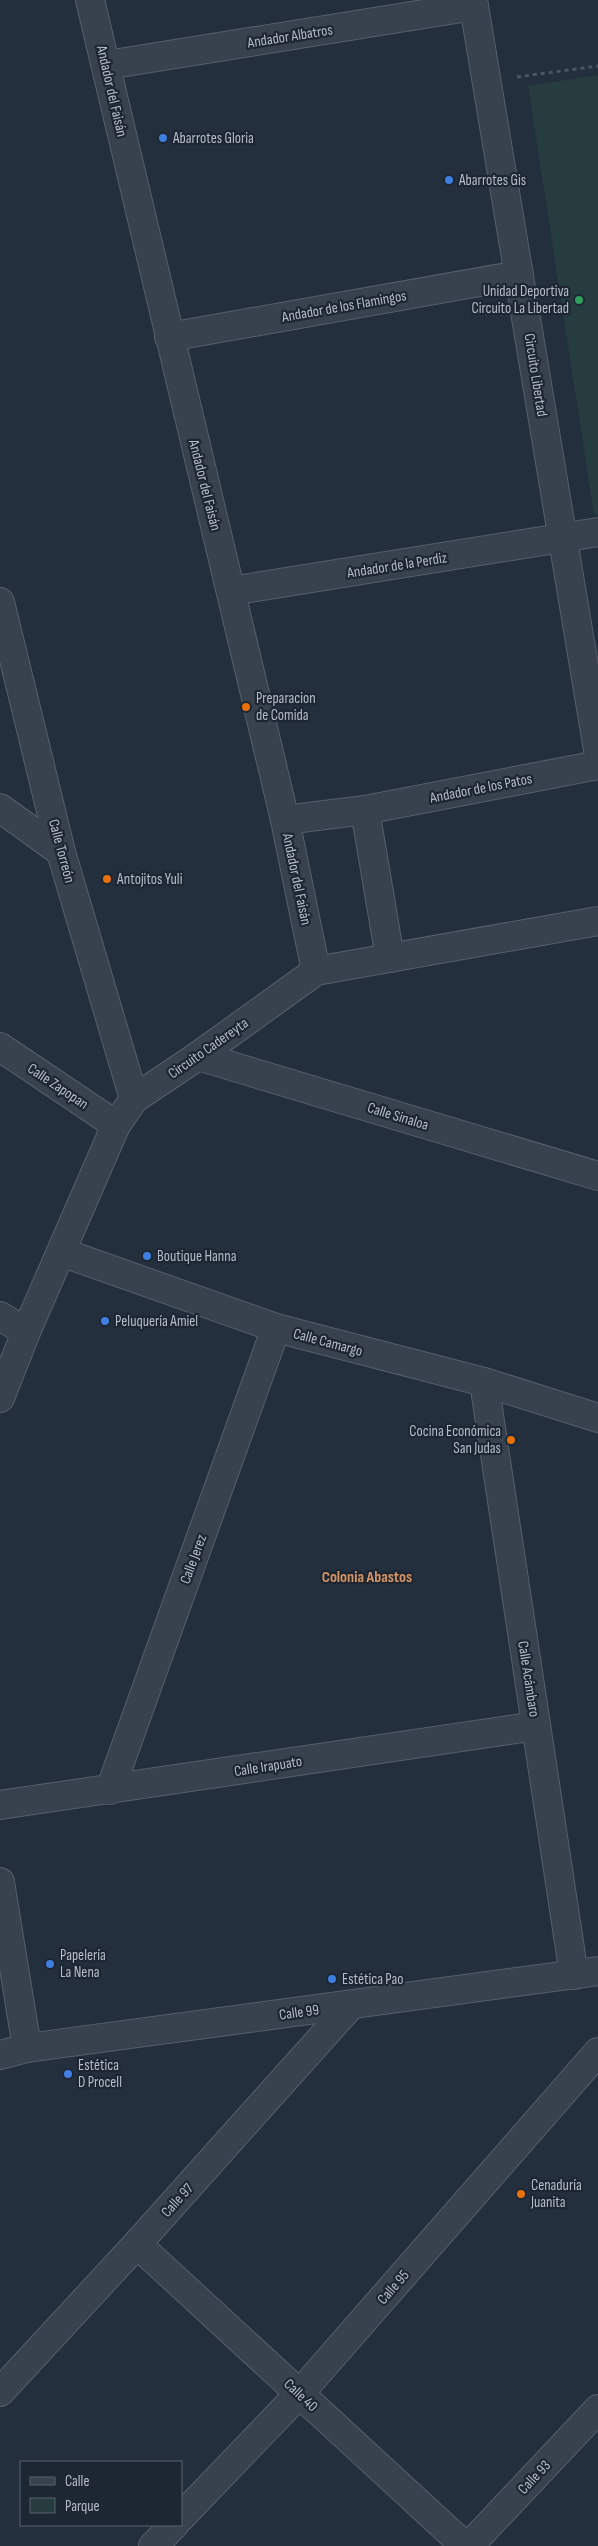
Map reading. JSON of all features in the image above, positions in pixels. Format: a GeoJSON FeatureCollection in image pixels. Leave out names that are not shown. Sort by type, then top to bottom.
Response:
{"type":"FeatureCollection","features":[{"type":"Feature","properties":{"kind":"street","name":"Andador del Faisán"},"geometry":{"type":"LineString","coordinates":[[90,0],[107,65],[169,337],[285,820],[316,971]]}},
{"type":"Feature","properties":{"kind":"street","name":"Andador Albatros"},"geometry":{"type":"LineString","coordinates":[[107,65],[474,3]]}},
{"type":"Feature","properties":{"kind":"street","name":"Circuito Libertad"},"geometry":{"type":"LineString","coordinates":[[474,3],[563,539],[594,707],[598,750]]}},
{"type":"Feature","properties":{"kind":"street","name":"Andador de los Flamingos"},"geometry":{"type":"LineString","coordinates":[[169,337],[519,275]]}},
{"type":"Feature","properties":{"kind":"street","name":"Andador de la Perdiz"},"geometry":{"type":"LineString","coordinates":[[231,591],[598,532]]}},
{"type":"Feature","properties":{"kind":"street","name":"Calle Torreón"},"geometry":{"type":"LineString","coordinates":[[0,602],[61,852],[134,1099]]}},
{"type":"Feature","properties":{"kind":"street","name":"Andador de los Patos"},"geometry":{"type":"LineString","coordinates":[[285,820],[365,810],[598,765]]}},
{"type":"Feature","properties":{"kind":"street"},"geometry":{"type":"LineString","coordinates":[[0,808],[61,852]]}},
{"type":"Feature","properties":{"kind":"street"},"geometry":{"type":"LineString","coordinates":[[365,810],[390,958]]}},
{"type":"Feature","properties":{"kind":"street","name":"Circuito Cadereyta"},"geometry":{"type":"LineString","coordinates":[[0,1398],[26,1332],[116,1126],[134,1099],[198,1056],[316,971],[598,921]]}},
{"type":"Feature","properties":{"kind":"street","name":"Calle Zapopan"},"geometry":{"type":"LineString","coordinates":[[0,1047],[116,1126]]}},
{"type":"Feature","properties":{"kind":"street","name":"Calle Sinaloa"},"geometry":{"type":"LineString","coordinates":[[198,1056],[598,1176]]}},
{"type":"Feature","properties":{"kind":"street","name":"Calle Camargo"},"geometry":{"type":"LineString","coordinates":[[61,1252],[276,1328],[484,1382],[598,1418]]}},
{"type":"Feature","properties":{"kind":"street"},"geometry":{"type":"LineString","coordinates":[[0,1316],[26,1332]]}},
{"type":"Feature","properties":{"kind":"street","name":"Calle Jerez"},"geometry":{"type":"LineString","coordinates":[[110,1790],[276,1328]]}},
{"type":"Feature","properties":{"kind":"street","name":"Calle Acámbaro"},"geometry":{"type":"LineString","coordinates":[[484,1382],[536,1726],[586,1973]]}},
{"type":"Feature","properties":{"kind":"street","name":"Calle Irapuato"},"geometry":{"type":"LineString","coordinates":[[0,1805],[536,1726]]}},
{"type":"Feature","properties":{"kind":"street"},"geometry":{"type":"LineString","coordinates":[[0,1882],[27,2048]]}},
{"type":"Feature","properties":{"kind":"street","name":"Calle 99"},"geometry":{"type":"LineString","coordinates":[[0,2054],[27,2048],[586,1973]]}},
{"type":"Feature","properties":{"kind":"street","name":"Calle 97"},"geometry":{"type":"LineString","coordinates":[[0,2392],[137,2244],[351,2005]]}},
{"type":"Feature","properties":{"kind":"street","name":"Calle 95"},"geometry":{"type":"LineString","coordinates":[[182,2516],[300,2393],[598,2052]]}},
{"type":"Feature","properties":{"kind":"street","name":"Calle 40"},"geometry":{"type":"LineString","coordinates":[[137,2244],[465,2546]]}},
{"type":"Feature","properties":{"kind":"street","name":"Calle 93"},"geometry":{"type":"LineString","coordinates":[[469,2546],[598,2409]]}},
{"type":"Feature","properties":{"kind":"street"},"geometry":{"type":"LineString","coordinates":[[153,2546],[173,2526]]}},
{"type":"Feature","properties":{"kind":"path"},"geometry":{"type":"LineString","coordinates":[[487,82],[598,66]]}},
{"type":"Feature","properties":{"kind":"green space","name":"Unidad Deportiva Circuito La Libertad"},"geometry":{"type":"Polygon","coordinates":[[[598,75],[598,514],[594,515],[528,86],[598,75]]]}},
{"type":"Feature","properties":{"kind":"place","name":"Abarrotes Gloria"},"geometry":{"type":"Point","coordinates":[163,138]}},
{"type":"Feature","properties":{"kind":"place","name":"Abarrotes Gis"},"geometry":{"type":"Point","coordinates":[449,180]}},
{"type":"Feature","properties":{"kind":"place","name":"Unidad Deportiva Circuito La Libertad"},"geometry":{"type":"Point","coordinates":[579,300]}},
{"type":"Feature","properties":{"kind":"place","name":"Preparacion de Comida"},"geometry":{"type":"Point","coordinates":[246,707]}},
{"type":"Feature","properties":{"kind":"place","name":"Antojitos Yuli"},"geometry":{"type":"Point","coordinates":[107,879]}},
{"type":"Feature","properties":{"kind":"place","name":"Boutique Hanna"},"geometry":{"type":"Point","coordinates":[147,1256]}},
{"type":"Feature","properties":{"kind":"place","name":"Peluquería Amiel"},"geometry":{"type":"Point","coordinates":[105,1321]}},
{"type":"Feature","properties":{"kind":"place","name":"Cocina Económica San Judas"},"geometry":{"type":"Point","coordinates":[511,1440]}},
{"type":"Feature","properties":{"kind":"place","name":"Papelería La Nena"},"geometry":{"type":"Point","coordinates":[50,1964]}},
{"type":"Feature","properties":{"kind":"place","name":"Estética Pao"},"geometry":{"type":"Point","coordinates":[332,1979]}},
{"type":"Feature","properties":{"kind":"place","name":"Estética D Procell"},"geometry":{"type":"Point","coordinates":[68,2074]}},
{"type":"Feature","properties":{"kind":"place","name":"Cenaduría Juanita"},"geometry":{"type":"Point","coordinates":[521,2194]}},
{"type":"Feature","properties":{"kind":"district","name":"Colonia Abastos"},"geometry":{"type":"Point","coordinates":[367,1576]}}]}
